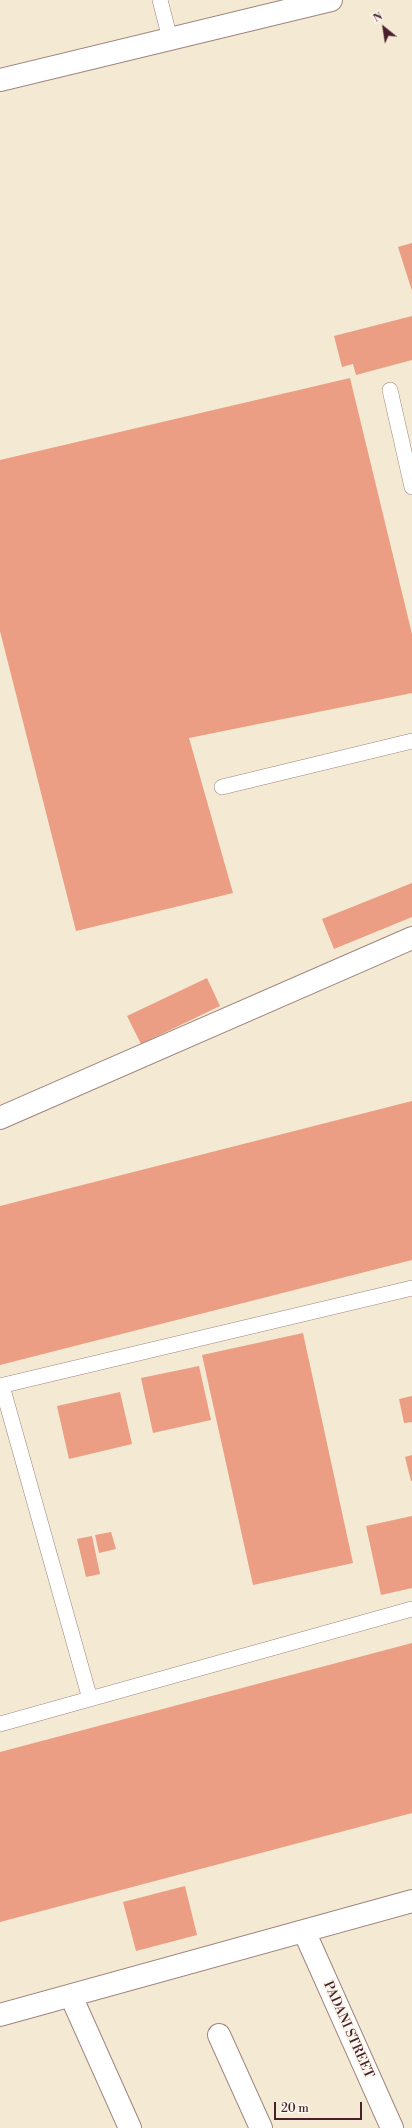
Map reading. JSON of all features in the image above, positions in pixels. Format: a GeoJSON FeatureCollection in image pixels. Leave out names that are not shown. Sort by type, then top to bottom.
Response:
{"type":"FeatureCollection","features":[{"type":"Feature","properties":{"kind":"street"},"geometry":{"type":"LineString","coordinates":[[0,80],[331,0]]}},
{"type":"Feature","properties":{"kind":"street"},"geometry":{"type":"LineString","coordinates":[[0,1118],[412,938]]}},
{"type":"Feature","properties":{"kind":"street"},"geometry":{"type":"LineString","coordinates":[[0,2015],[412,1901]]}},
{"type":"Feature","properties":{"kind":"street","name":"PADANI STREET"},"geometry":{"type":"LineString","coordinates":[[304,1931],[392,2128]]}},
{"type":"Feature","properties":{"kind":"street"},"geometry":{"type":"LineString","coordinates":[[71,1996],[130,2128]]}},
{"type":"Feature","properties":{"kind":"street"},"geometry":{"type":"LineString","coordinates":[[219,2035],[261,2128]]}},
{"type":"Feature","properties":{"kind":"lane"},"geometry":{"type":"LineString","coordinates":[[160,0],[170,39]]}},
{"type":"Feature","properties":{"kind":"lane"},"geometry":{"type":"LineString","coordinates":[[390,390],[412,487]]}},
{"type":"Feature","properties":{"kind":"lane"},"geometry":{"type":"LineString","coordinates":[[222,787],[412,741]]}},
{"type":"Feature","properties":{"kind":"lane"},"geometry":{"type":"LineString","coordinates":[[90,1699],[1,1386],[412,1288]]}},
{"type":"Feature","properties":{"kind":"lane"},"geometry":{"type":"LineString","coordinates":[[0,1724],[412,1609]]}},
{"type":"Feature","properties":{"kind":"building"},"geometry":{"type":"Polygon","coordinates":[[[412,243],[412,291],[398,247],[412,243]]]}},
{"type":"Feature","properties":{"kind":"building"},"geometry":{"type":"Polygon","coordinates":[[[412,316],[412,360],[356,375],[353,364],[342,367],[334,336],[412,316]]]}},
{"type":"Feature","properties":{"kind":"building"},"geometry":{"type":"Polygon","coordinates":[[[350,378],[412,634],[412,693],[189,738],[233,893],[76,931],[0,631],[0,460],[350,378]]]}},
{"type":"Feature","properties":{"kind":"building"},"geometry":{"type":"Polygon","coordinates":[[[412,883],[412,917],[334,949],[322,919],[412,883]]]}},
{"type":"Feature","properties":{"kind":"building"},"geometry":{"type":"Polygon","coordinates":[[[207,978],[220,1006],[141,1044],[127,1016],[207,978]]]}},
{"type":"Feature","properties":{"kind":"building"},"geometry":{"type":"Polygon","coordinates":[[[412,1101],[412,1260],[0,1365],[0,1206],[412,1101]]]}},
{"type":"Feature","properties":{"kind":"building"},"geometry":{"type":"Polygon","coordinates":[[[303,1333],[353,1563],[253,1585],[202,1355],[303,1333]]]}},
{"type":"Feature","properties":{"kind":"building"},"geometry":{"type":"Polygon","coordinates":[[[199,1366],[211,1420],[153,1433],[141,1378],[199,1366]]]}},
{"type":"Feature","properties":{"kind":"building"},"geometry":{"type":"Polygon","coordinates":[[[120,1392],[132,1444],[69,1459],[57,1406],[120,1392]]]}},
{"type":"Feature","properties":{"kind":"building"},"geometry":{"type":"Polygon","coordinates":[[[412,1396],[412,1422],[404,1423],[399,1399],[412,1396]]]}},
{"type":"Feature","properties":{"kind":"building"},"geometry":{"type":"Polygon","coordinates":[[[412,1455],[412,1481],[411,1481],[405,1457],[412,1455]]]}},
{"type":"Feature","properties":{"kind":"building"},"geometry":{"type":"Polygon","coordinates":[[[412,1516],[412,1588],[381,1595],[366,1526],[412,1516]]]}},
{"type":"Feature","properties":{"kind":"building"},"geometry":{"type":"Polygon","coordinates":[[[111,1532],[116,1549],[99,1553],[95,1535],[111,1532]]]}},
{"type":"Feature","properties":{"kind":"building"},"geometry":{"type":"Polygon","coordinates":[[[92,1536],[100,1574],[86,1577],[77,1539],[92,1536]]]}},
{"type":"Feature","properties":{"kind":"building"},"geometry":{"type":"Polygon","coordinates":[[[412,1643],[412,1813],[0,1922],[0,1752],[412,1643]]]}},
{"type":"Feature","properties":{"kind":"building"},"geometry":{"type":"Polygon","coordinates":[[[185,1886],[197,1935],[136,1951],[123,1902],[185,1886]]]}}]}
